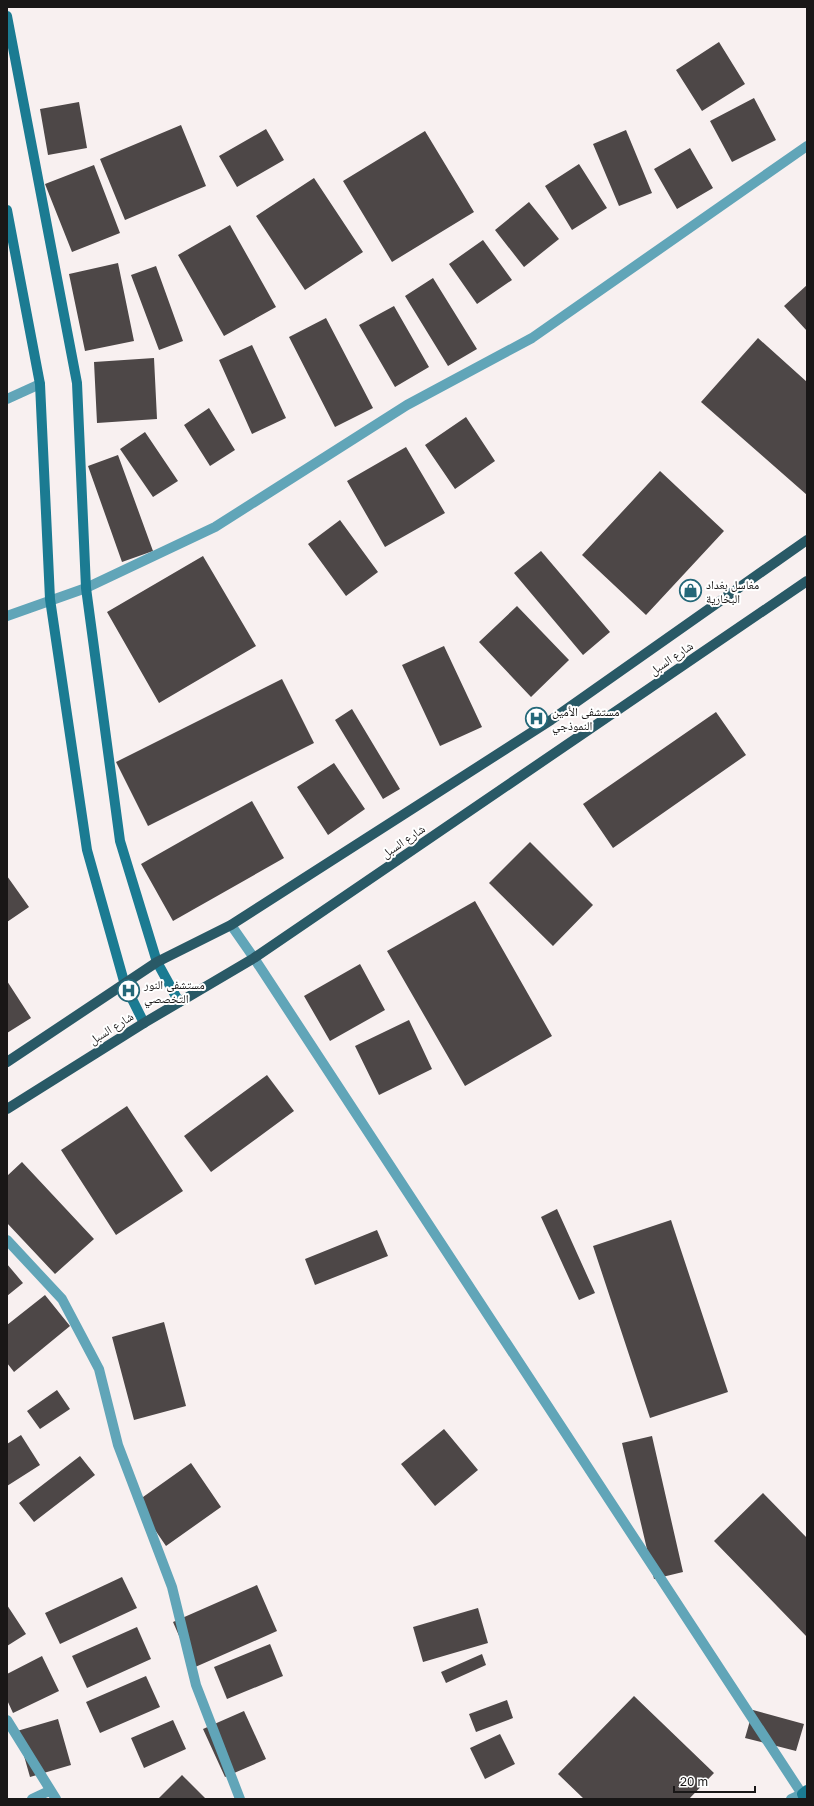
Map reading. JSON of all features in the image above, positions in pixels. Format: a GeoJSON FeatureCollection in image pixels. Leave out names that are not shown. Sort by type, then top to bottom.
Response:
{"type":"FeatureCollection","features":[{"type":"Feature","properties":{"kind":"main road"},"geometry":{"type":"LineString","coordinates":[[7,16],[77,383],[86,588],[120,841],[157,962],[179,1002]]}},
{"type":"Feature","properties":{"kind":"main road"},"geometry":{"type":"LineString","coordinates":[[7,210],[40,384],[50,599],[87,850],[125,985],[144,1023]]}},
{"type":"Feature","properties":{"kind":"main road","name":"شارع السبل"},"geometry":{"type":"LineString","coordinates":[[7,1062],[125,985],[157,962],[231,925],[551,720],[807,540]]}},
{"type":"Feature","properties":{"kind":"main road","name":"شارع السبل"},"geometry":{"type":"LineString","coordinates":[[7,1109],[144,1023],[254,958],[807,581]]}},
{"type":"Feature","properties":{"kind":"street"},"geometry":{"type":"LineString","coordinates":[[7,616],[50,599],[86,588],[215,527],[407,405],[532,338],[807,146]]}},
{"type":"Feature","properties":{"kind":"street"},"geometry":{"type":"LineString","coordinates":[[7,399],[40,384]]}},
{"type":"Feature","properties":{"kind":"street"},"geometry":{"type":"LineString","coordinates":[[231,925],[804,1795],[791,1799]]}},
{"type":"Feature","properties":{"kind":"street"},"geometry":{"type":"LineString","coordinates":[[7,1240],[62,1299],[99,1369],[118,1445],[172,1587],[196,1685],[240,1799]]}},
{"type":"Feature","properties":{"kind":"street"},"geometry":{"type":"LineString","coordinates":[[7,1720],[52,1795],[32,1799]]}},
{"type":"Feature","properties":{"kind":"building"},"geometry":{"type":"Polygon","coordinates":[[[719,42],[745,84],[702,111],[676,70],[719,42]]]}},
{"type":"Feature","properties":{"kind":"building"},"geometry":{"type":"Polygon","coordinates":[[[754,98],[776,140],[732,162],[710,121],[754,98]]]}},
{"type":"Feature","properties":{"kind":"building"},"geometry":{"type":"Polygon","coordinates":[[[79,102],[87,148],[48,155],[40,109],[79,102]]]}},
{"type":"Feature","properties":{"kind":"building"},"geometry":{"type":"Polygon","coordinates":[[[181,125],[206,186],[125,220],[100,159],[181,125]]]}},
{"type":"Feature","properties":{"kind":"building"},"geometry":{"type":"Polygon","coordinates":[[[266,129],[284,160],[237,187],[219,156],[266,129]]]}},
{"type":"Feature","properties":{"kind":"building"},"geometry":{"type":"Polygon","coordinates":[[[626,130],[652,193],[619,206],[593,144],[626,130]]]}},
{"type":"Feature","properties":{"kind":"building"},"geometry":{"type":"Polygon","coordinates":[[[425,131],[474,212],[392,262],[343,181],[425,131]]]}},
{"type":"Feature","properties":{"kind":"building"},"geometry":{"type":"Polygon","coordinates":[[[690,148],[713,188],[677,209],[654,169],[690,148]]]}},
{"type":"Feature","properties":{"kind":"building"},"geometry":{"type":"Polygon","coordinates":[[[579,164],[607,208],[572,230],[545,186],[579,164]]]}},
{"type":"Feature","properties":{"kind":"building"},"geometry":{"type":"Polygon","coordinates":[[[94,165],[120,233],[72,252],[45,184],[94,165]]]}},
{"type":"Feature","properties":{"kind":"building"},"geometry":{"type":"Polygon","coordinates":[[[314,178],[363,252],[305,290],[256,216],[314,178]]]}},
{"type":"Feature","properties":{"kind":"building"},"geometry":{"type":"Polygon","coordinates":[[[529,202],[559,239],[524,267],[495,230],[529,202]]]}},
{"type":"Feature","properties":{"kind":"building"},"geometry":{"type":"Polygon","coordinates":[[[230,225],[276,307],[224,336],[178,255],[230,225]]]}},
{"type":"Feature","properties":{"kind":"building"},"geometry":{"type":"Polygon","coordinates":[[[483,240],[512,280],[477,304],[449,264],[483,240]]]}},
{"type":"Feature","properties":{"kind":"building"},"geometry":{"type":"Polygon","coordinates":[[[118,263],[134,341],[85,351],[69,274],[118,263]]]}},
{"type":"Feature","properties":{"kind":"building"},"geometry":{"type":"Polygon","coordinates":[[[156,266],[183,341],[159,350],[131,275],[156,266]]]}},
{"type":"Feature","properties":{"kind":"building"},"geometry":{"type":"Polygon","coordinates":[[[433,278],[477,349],[448,366],[405,296],[433,278]]]}},
{"type":"Feature","properties":{"kind":"building"},"geometry":{"type":"Polygon","coordinates":[[[807,285],[807,331],[784,306],[807,285]]]}},
{"type":"Feature","properties":{"kind":"building"},"geometry":{"type":"Polygon","coordinates":[[[394,306],[429,367],[395,387],[359,325],[394,306]]]}},
{"type":"Feature","properties":{"kind":"building"},"geometry":{"type":"Polygon","coordinates":[[[326,318],[373,408],[335,427],[289,337],[326,318]]]}},
{"type":"Feature","properties":{"kind":"building"},"geometry":{"type":"Polygon","coordinates":[[[758,338],[807,382],[807,495],[701,402],[758,338]]]}},
{"type":"Feature","properties":{"kind":"building"},"geometry":{"type":"Polygon","coordinates":[[[252,345],[286,418],[252,434],[219,360],[252,345]]]}},
{"type":"Feature","properties":{"kind":"building"},"geometry":{"type":"Polygon","coordinates":[[[154,358],[157,419],[97,423],[94,362],[154,358]]]}},
{"type":"Feature","properties":{"kind":"building"},"geometry":{"type":"Polygon","coordinates":[[[209,408],[235,450],[210,466],[184,425],[209,408]]]}},
{"type":"Feature","properties":{"kind":"building"},"geometry":{"type":"Polygon","coordinates":[[[466,417],[495,461],[455,489],[425,445],[466,417]]]}},
{"type":"Feature","properties":{"kind":"building"},"geometry":{"type":"Polygon","coordinates":[[[145,432],[178,481],[153,497],[120,449],[145,432]]]}},
{"type":"Feature","properties":{"kind":"building"},"geometry":{"type":"Polygon","coordinates":[[[406,447],[445,513],[385,547],[347,481],[406,447]]]}},
{"type":"Feature","properties":{"kind":"building"},"geometry":{"type":"Polygon","coordinates":[[[118,455],[153,551],[122,562],[88,466],[118,455]]]}},
{"type":"Feature","properties":{"kind":"building"},"geometry":{"type":"Polygon","coordinates":[[[660,471],[724,531],[646,615],[582,555],[660,471]]]}},
{"type":"Feature","properties":{"kind":"building"},"geometry":{"type":"Polygon","coordinates":[[[340,520],[378,572],[346,596],[308,544],[340,520]]]}},
{"type":"Feature","properties":{"kind":"building"},"geometry":{"type":"Polygon","coordinates":[[[541,551],[610,632],[583,655],[514,573],[541,551]]]}},
{"type":"Feature","properties":{"kind":"building"},"geometry":{"type":"Polygon","coordinates":[[[203,556],[256,646],[159,703],[107,612],[203,556]]]}},
{"type":"Feature","properties":{"kind":"building"},"geometry":{"type":"Polygon","coordinates":[[[517,606],[569,660],[531,697],[479,642],[517,606]]]}},
{"type":"Feature","properties":{"kind":"building"},"geometry":{"type":"Polygon","coordinates":[[[444,646],[482,727],[440,746],[402,665],[444,646]]]}},
{"type":"Feature","properties":{"kind":"building"},"geometry":{"type":"Polygon","coordinates":[[[282,679],[314,743],[148,826],[116,762],[282,679]]]}},
{"type":"Feature","properties":{"kind":"building"},"geometry":{"type":"Polygon","coordinates":[[[352,709],[400,789],[383,799],[335,720],[352,709]]]}},
{"type":"Feature","properties":{"kind":"building"},"geometry":{"type":"Polygon","coordinates":[[[716,712],[746,755],[613,848],[583,804],[716,712]]]}},
{"type":"Feature","properties":{"kind":"building"},"geometry":{"type":"Polygon","coordinates":[[[334,763],[365,809],[328,835],[297,787],[334,763]]]}},
{"type":"Feature","properties":{"kind":"building"},"geometry":{"type":"Polygon","coordinates":[[[252,801],[284,858],[173,921],[141,864],[252,801]]]}},
{"type":"Feature","properties":{"kind":"building"},"geometry":{"type":"Polygon","coordinates":[[[530,842],[593,905],[553,946],[489,883],[530,842]]]}},
{"type":"Feature","properties":{"kind":"building"},"geometry":{"type":"Polygon","coordinates":[[[7,876],[29,907],[7,922],[7,876]]]}},
{"type":"Feature","properties":{"kind":"building"},"geometry":{"type":"Polygon","coordinates":[[[475,901],[552,1036],[465,1086],[387,951],[475,901]]]}},
{"type":"Feature","properties":{"kind":"building"},"geometry":{"type":"Polygon","coordinates":[[[360,964],[385,1010],[330,1041],[304,996],[360,964]]]}},
{"type":"Feature","properties":{"kind":"building"},"geometry":{"type":"Polygon","coordinates":[[[7,981],[31,1018],[7,1033],[7,981]]]}},
{"type":"Feature","properties":{"kind":"building"},"geometry":{"type":"Polygon","coordinates":[[[409,1020],[432,1069],[379,1095],[355,1046],[409,1020]]]}},
{"type":"Feature","properties":{"kind":"building"},"geometry":{"type":"Polygon","coordinates":[[[267,1075],[294,1111],[211,1172],[184,1136],[267,1075]]]}},
{"type":"Feature","properties":{"kind":"building"},"geometry":{"type":"Polygon","coordinates":[[[127,1106],[183,1191],[116,1235],[61,1150],[127,1106]]]}},
{"type":"Feature","properties":{"kind":"building"},"geometry":{"type":"Polygon","coordinates":[[[22,1162],[94,1239],[55,1274],[7,1223],[7,1176],[22,1162]]]}},
{"type":"Feature","properties":{"kind":"building"},"geometry":{"type":"Polygon","coordinates":[[[557,1209],[595,1293],[579,1300],[541,1217],[557,1209]]]}},
{"type":"Feature","properties":{"kind":"building"},"geometry":{"type":"Polygon","coordinates":[[[671,1220],[728,1392],[650,1418],[593,1246],[671,1220]]]}},
{"type":"Feature","properties":{"kind":"building"},"geometry":{"type":"Polygon","coordinates":[[[377,1230],[388,1256],[315,1285],[305,1259],[377,1230]]]}},
{"type":"Feature","properties":{"kind":"building"},"geometry":{"type":"Polygon","coordinates":[[[7,1264],[23,1283],[7,1296],[7,1264]]]}},
{"type":"Feature","properties":{"kind":"building"},"geometry":{"type":"Polygon","coordinates":[[[45,1295],[70,1326],[14,1372],[7,1363],[7,1325],[45,1295]]]}},
{"type":"Feature","properties":{"kind":"building"},"geometry":{"type":"Polygon","coordinates":[[[164,1322],[186,1406],[134,1420],[112,1337],[164,1322]]]}},
{"type":"Feature","properties":{"kind":"building"},"geometry":{"type":"Polygon","coordinates":[[[57,1390],[70,1409],[40,1429],[27,1411],[57,1390]]]}},
{"type":"Feature","properties":{"kind":"building"},"geometry":{"type":"Polygon","coordinates":[[[444,1429],[478,1470],[435,1506],[401,1464],[444,1429]]]}},
{"type":"Feature","properties":{"kind":"building"},"geometry":{"type":"Polygon","coordinates":[[[21,1435],[40,1465],[7,1486],[7,1444],[21,1435]]]}},
{"type":"Feature","properties":{"kind":"building"},"geometry":{"type":"Polygon","coordinates":[[[652,1436],[683,1572],[654,1579],[622,1443],[652,1436]]]}},
{"type":"Feature","properties":{"kind":"building"},"geometry":{"type":"Polygon","coordinates":[[[80,1456],[95,1475],[34,1522],[19,1503],[80,1456]]]}},
{"type":"Feature","properties":{"kind":"building"},"geometry":{"type":"Polygon","coordinates":[[[191,1463],[221,1507],[166,1546],[136,1502],[191,1463]]]}},
{"type":"Feature","properties":{"kind":"building"},"geometry":{"type":"Polygon","coordinates":[[[763,1493],[807,1538],[807,1637],[714,1541],[763,1493]]]}},
{"type":"Feature","properties":{"kind":"building"},"geometry":{"type":"Polygon","coordinates":[[[122,1577],[137,1608],[60,1644],[45,1613],[122,1577]]]}},
{"type":"Feature","properties":{"kind":"building"},"geometry":{"type":"Polygon","coordinates":[[[257,1585],[277,1631],[193,1668],[173,1622],[257,1585]]]}},
{"type":"Feature","properties":{"kind":"building"},"geometry":{"type":"Polygon","coordinates":[[[7,1605],[26,1634],[7,1646],[7,1605]]]}},
{"type":"Feature","properties":{"kind":"building"},"geometry":{"type":"Polygon","coordinates":[[[478,1608],[488,1643],[423,1662],[413,1627],[478,1608]]]}},
{"type":"Feature","properties":{"kind":"building"},"geometry":{"type":"Polygon","coordinates":[[[137,1627],[151,1659],[87,1688],[72,1656],[137,1627]]]}},
{"type":"Feature","properties":{"kind":"building"},"geometry":{"type":"Polygon","coordinates":[[[270,1644],[283,1676],[227,1699],[214,1667],[270,1644]]]}},
{"type":"Feature","properties":{"kind":"building"},"geometry":{"type":"Polygon","coordinates":[[[482,1654],[486,1665],[446,1683],[441,1672],[482,1654]]]}},
{"type":"Feature","properties":{"kind":"building"},"geometry":{"type":"Polygon","coordinates":[[[42,1656],[59,1691],[13,1713],[7,1700],[7,1674],[42,1656]]]}},
{"type":"Feature","properties":{"kind":"building"},"geometry":{"type":"Polygon","coordinates":[[[146,1676],[160,1707],[100,1733],[86,1702],[146,1676]]]}},
{"type":"Feature","properties":{"kind":"building"},"geometry":{"type":"Polygon","coordinates":[[[634,1696],[714,1773],[689,1799],[584,1799],[558,1774],[634,1696]]]}},
{"type":"Feature","properties":{"kind":"building"},"geometry":{"type":"Polygon","coordinates":[[[507,1700],[513,1718],[476,1732],[469,1714],[507,1700]]]}},
{"type":"Feature","properties":{"kind":"building"},"geometry":{"type":"Polygon","coordinates":[[[753,1710],[804,1724],[796,1751],[745,1738],[753,1710]]]}},
{"type":"Feature","properties":{"kind":"building"},"geometry":{"type":"Polygon","coordinates":[[[244,1711],[266,1759],[225,1777],[203,1729],[244,1711]]]}},
{"type":"Feature","properties":{"kind":"building"},"geometry":{"type":"Polygon","coordinates":[[[58,1719],[71,1765],[30,1777],[17,1731],[58,1719]]]}},
{"type":"Feature","properties":{"kind":"building"},"geometry":{"type":"Polygon","coordinates":[[[173,1720],[186,1749],[144,1768],[131,1738],[173,1720]]]}},
{"type":"Feature","properties":{"kind":"building"},"geometry":{"type":"Polygon","coordinates":[[[500,1734],[515,1764],[485,1779],[470,1748],[500,1734]]]}},
{"type":"Feature","properties":{"kind":"building"},"geometry":{"type":"Polygon","coordinates":[[[182,1775],[206,1799],[158,1799],[182,1775]]]}},
{"type":"Feature","properties":{"kind":"place","name":"مغاسل بغداد البخارية"},"geometry":{"type":"Point","coordinates":[690,591]}},
{"type":"Feature","properties":{"kind":"place","name":"مستشفى الأمين النموذجي"},"geometry":{"type":"Point","coordinates":[537,718]}},
{"type":"Feature","properties":{"kind":"place","name":"مستشفى النور التخصصي"},"geometry":{"type":"Point","coordinates":[129,991]}}]}
